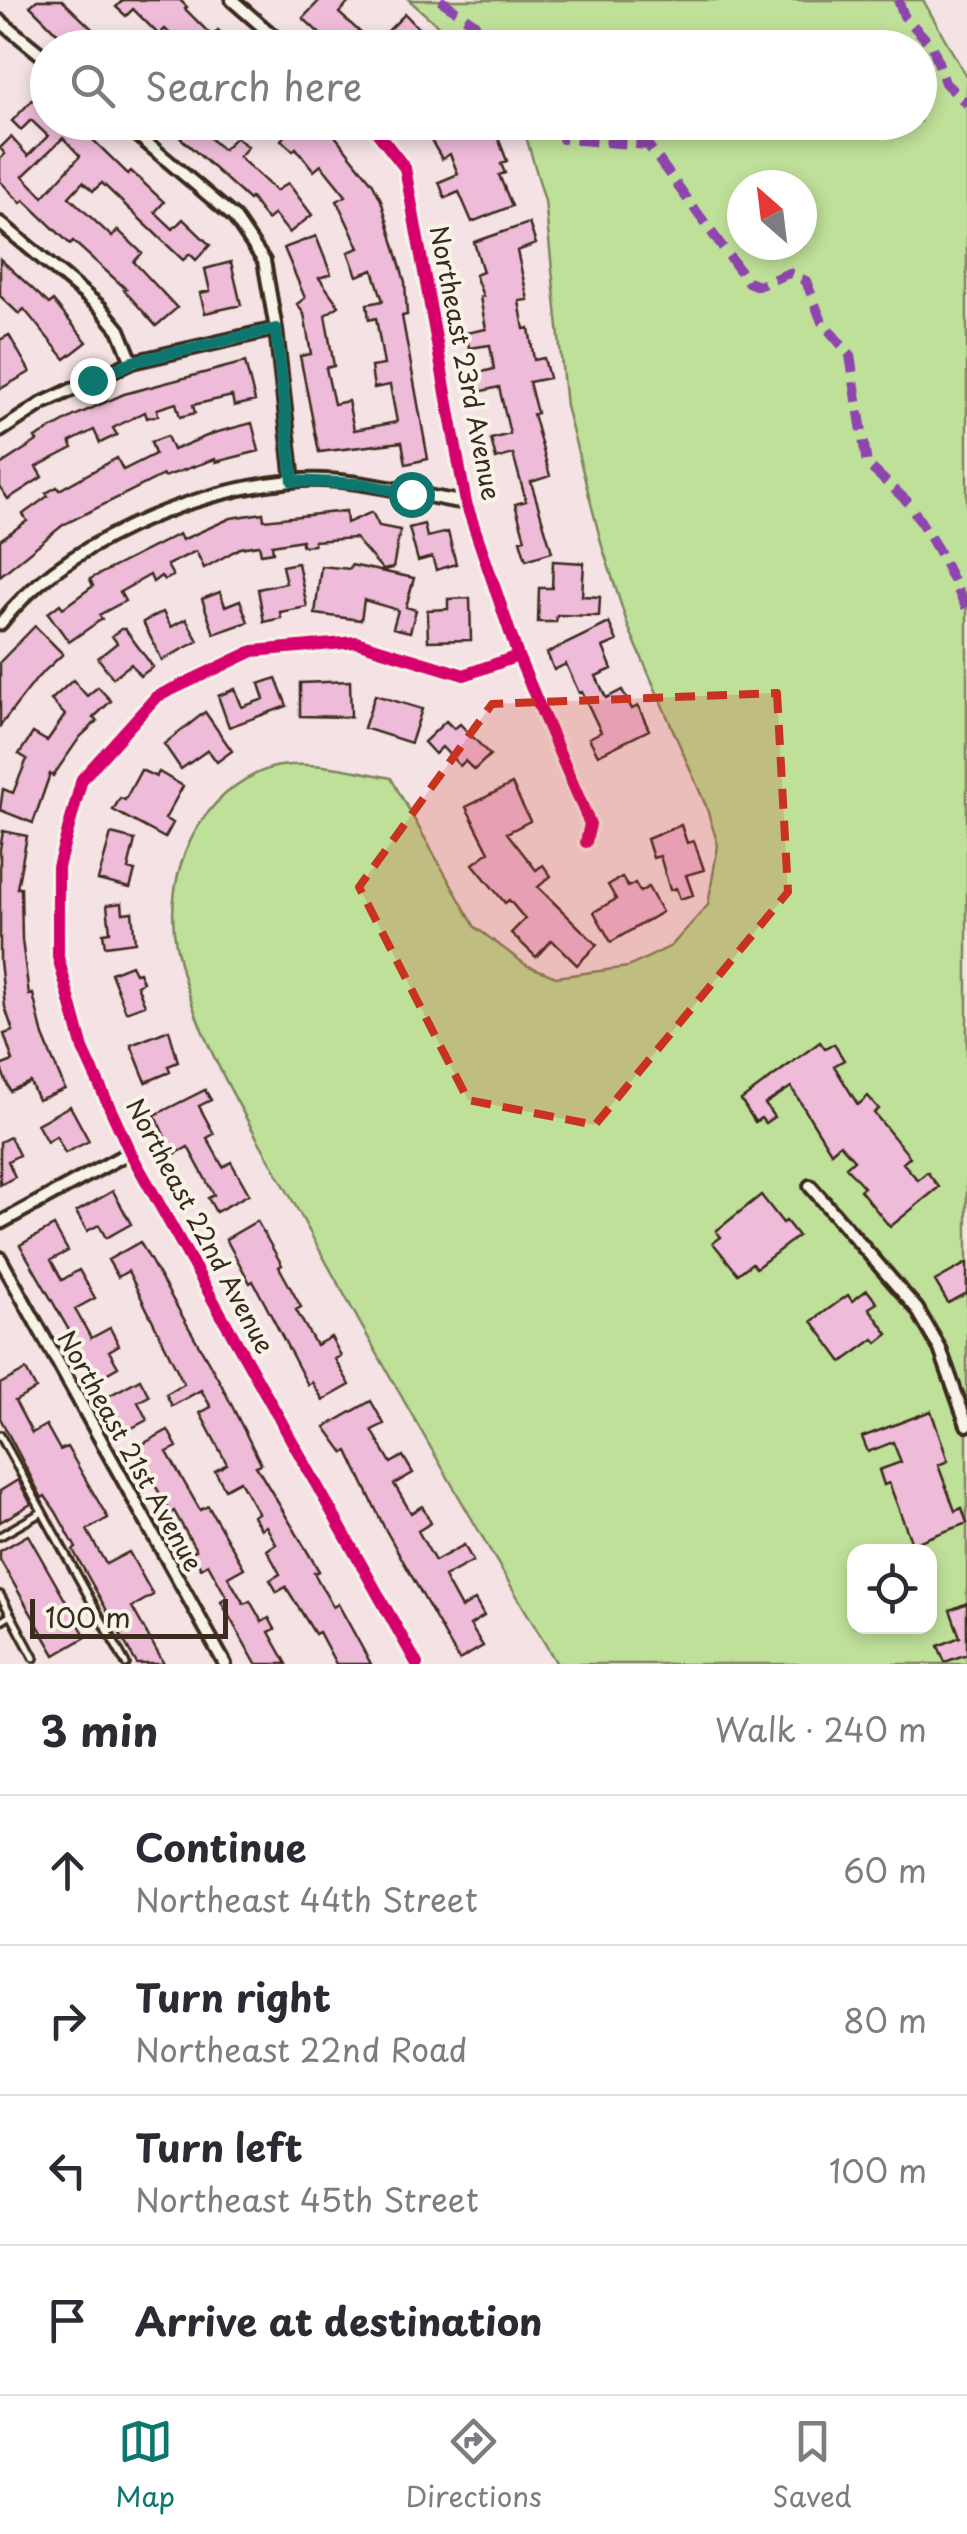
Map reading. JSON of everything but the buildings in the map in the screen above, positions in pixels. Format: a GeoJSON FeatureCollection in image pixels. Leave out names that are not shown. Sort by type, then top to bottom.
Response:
{"type":"FeatureCollection","features":[{"type":"Feature","properties":{"kind":"street"},"geometry":{"type":"LineString","coordinates":[[232,0],[266,30]]}},
{"type":"Feature","properties":{"kind":"street"},"geometry":{"type":"LineString","coordinates":[[0,21],[30,45]]}},
{"type":"Feature","properties":{"kind":"street"},"geometry":{"type":"LineString","coordinates":[[143,140],[234,217],[264,261],[276,329],[293,481]]}},
{"type":"Feature","properties":{"kind":"street","name":"Northeast 23rd Avenue"},"geometry":{"type":"LineString","coordinates":[[383,140],[405,168],[466,503],[518,656],[590,824],[586,842]]}},
{"type":"Feature","properties":{"kind":"street"},"geometry":{"type":"LineString","coordinates":[[0,223],[100,307],[119,330],[132,362]]}},
{"type":"Feature","properties":{"kind":"street"},"geometry":{"type":"LineString","coordinates":[[0,432],[43,403],[132,362],[276,329]]}},
{"type":"Feature","properties":{"kind":"street"},"geometry":{"type":"LineString","coordinates":[[0,624],[41,581],[100,544],[154,515],[228,493],[293,481],[363,484],[466,503]]}},
{"type":"Feature","properties":{"kind":"street","name":"Northeast 22nd Avenue"},"geometry":{"type":"LineString","coordinates":[[417,1664],[130,1152],[83,1049],[58,958],[58,867],[82,779],[156,698],[253,651],[356,642],[464,675],[518,656]]}},
{"type":"Feature","properties":{"kind":"street"},"geometry":{"type":"LineString","coordinates":[[0,1223],[130,1152]]}},
{"type":"Feature","properties":{"kind":"street"},"geometry":{"type":"LineString","coordinates":[[810,1186],[917,1309],[940,1348],[967,1425]]}},
{"type":"Feature","properties":{"kind":"street","name":"Northeast 21st Avenue"},"geometry":{"type":"LineString","coordinates":[[0,1258],[225,1664]]}},
{"type":"Feature","properties":{"kind":"lane"},"geometry":{"type":"LineString","coordinates":[[0,1436],[126,1664]]}},
{"type":"Feature","properties":{"kind":"lane"},"geometry":{"type":"LineString","coordinates":[[2,1459],[10,1454]]}},
{"type":"Feature","properties":{"kind":"lane"},"geometry":{"type":"LineString","coordinates":[[0,1536],[42,1512]]}},
{"type":"Feature","properties":{"kind":"lane"},"geometry":{"type":"LineString","coordinates":[[0,1595],[34,1658]]}},
{"type":"Feature","properties":{"kind":"lane"},"geometry":{"type":"LineString","coordinates":[[0,1622],[11,1616]]}},
{"type":"Feature","properties":{"kind":"highlighted area"},"geometry":{"type":"Polygon","coordinates":[[[777,693],[788,892],[595,1125],[468,1100],[359,887],[492,704],[777,693]]]}},
{"type":"Feature","properties":{"kind":"green space"},"geometry":{"type":"Polygon","coordinates":[[[409,0],[923,0],[967,78],[967,1664],[557,1664],[242,1111],[209,1047],[184,980],[173,918],[181,864],[192,838],[224,795],[246,779],[284,766],[331,767],[391,778],[475,927],[526,965],[556,977],[628,967],[671,946],[708,905],[718,845],[706,806],[628,626],[602,546],[566,406],[545,201],[527,140],[937,140],[937,30],[443,30],[409,0]]]}},
{"type":"Feature","properties":{"kind":"marked path"},"geometry":{"type":"LineString","coordinates":[[440,0],[478,30]]}},
{"type":"Feature","properties":{"kind":"marked path"},"geometry":{"type":"LineString","coordinates":[[898,0],[904,16],[917,30]]}},
{"type":"Feature","properties":{"kind":"marked path"},"geometry":{"type":"LineString","coordinates":[[937,59],[945,83],[967,104]]}},
{"type":"Feature","properties":{"kind":"marked path"},"geometry":{"type":"LineString","coordinates":[[577,140],[648,145],[748,282],[758,286],[789,273],[806,281],[822,322],[850,355],[867,464],[909,503],[967,609]]}},
{"type":"Feature","properties":{"kind":"cycle path"},"geometry":{"type":"LineString","coordinates":[[383,140],[405,168],[466,503],[518,656],[590,824],[586,842]]}},
{"type":"Feature","properties":{"kind":"cycle path"},"geometry":{"type":"LineString","coordinates":[[417,1664],[130,1152],[83,1049],[58,957],[58,867],[82,779],[156,697],[253,651],[356,642],[464,675],[518,656]]}},
{"type":"Feature","properties":{"kind":"route"},"geometry":{"type":"LineString","coordinates":[[92,380],[132,362],[276,329],[293,481],[363,484],[411,494]]}}]}
